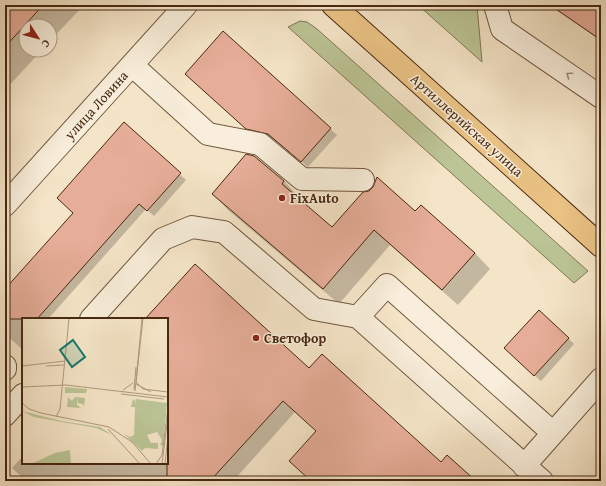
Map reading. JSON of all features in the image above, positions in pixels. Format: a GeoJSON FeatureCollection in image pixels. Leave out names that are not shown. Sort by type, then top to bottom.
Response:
{"type":"FeatureCollection","features":[{"type":"Feature","properties":{"kind":"main road","name":"Артиллерийская улица"},"geometry":{"type":"LineString","coordinates":[[333,5],[601,246]]}},
{"type":"Feature","properties":{"kind":"street","name":"улица Ловина"},"geometry":{"type":"LineString","coordinates":[[5,205],[186,5]]}},
{"type":"Feature","properties":{"kind":"street"},"geometry":{"type":"LineString","coordinates":[[495,5],[502,29],[601,98]]}},
{"type":"Feature","properties":{"kind":"street"},"geometry":{"type":"LineString","coordinates":[[132,65],[208,134],[260,144],[302,179],[363,180]]}},
{"type":"Feature","properties":{"kind":"street"},"geometry":{"type":"LineString","coordinates":[[92,318],[163,239],[192,227],[224,232],[314,309],[358,317],[542,481]]}},
{"type":"Feature","properties":{"kind":"street"},"geometry":{"type":"LineString","coordinates":[[358,317],[387,285],[553,433]]}},
{"type":"Feature","properties":{"kind":"street"},"geometry":{"type":"LineString","coordinates":[[524,466],[601,379]]}},
{"type":"Feature","properties":{"kind":"street"},"geometry":{"type":"LineString","coordinates":[[5,415],[22,396]]}},
{"type":"Feature","properties":{"kind":"green space"},"geometry":{"type":"Polygon","coordinates":[[[418,5],[477,5],[482,62],[418,5]]]}},
{"type":"Feature","properties":{"kind":"green space"},"geometry":{"type":"Polygon","coordinates":[[[300,21],[307,22],[317,29],[588,271],[574,283],[288,27],[300,21]]]}},
{"type":"Feature","properties":{"kind":"building"},"geometry":{"type":"Polygon","coordinates":[[[5,5],[43,5],[31,18],[18,18],[18,33],[5,47],[5,5]]]}},
{"type":"Feature","properties":{"kind":"building"},"geometry":{"type":"Polygon","coordinates":[[[550,5],[601,5],[601,40],[550,5]]]}},
{"type":"Feature","properties":{"kind":"building"},"geometry":{"type":"Polygon","coordinates":[[[223,31],[331,128],[301,162],[268,134],[246,129],[185,74],[223,31]]]}},
{"type":"Feature","properties":{"kind":"building"},"geometry":{"type":"Polygon","coordinates":[[[124,122],[181,173],[147,211],[139,204],[38,318],[5,319],[5,289],[73,213],[57,198],[124,122]]]}},
{"type":"Feature","properties":{"kind":"building"},"geometry":{"type":"Polygon","coordinates":[[[246,154],[254,156],[284,181],[282,184],[332,227],[363,192],[369,191],[373,187],[377,177],[415,211],[421,205],[475,253],[442,290],[374,230],[323,289],[212,194],[246,154]]]}},
{"type":"Feature","properties":{"kind":"building"},"geometry":{"type":"Polygon","coordinates":[[[195,264],[309,368],[322,354],[441,462],[447,455],[476,481],[311,481],[289,461],[316,431],[283,401],[210,481],[167,481],[168,318],[146,318],[195,264]]]}},
{"type":"Feature","properties":{"kind":"building"},"geometry":{"type":"Polygon","coordinates":[[[539,310],[569,338],[534,376],[504,348],[539,310]]]}},
{"type":"Feature","properties":{"kind":"place","name":"FixAuto"},"geometry":{"type":"Point","coordinates":[282,198]}},
{"type":"Feature","properties":{"kind":"place","name":"Светофор"},"geometry":{"type":"Point","coordinates":[256,338]}}]}
